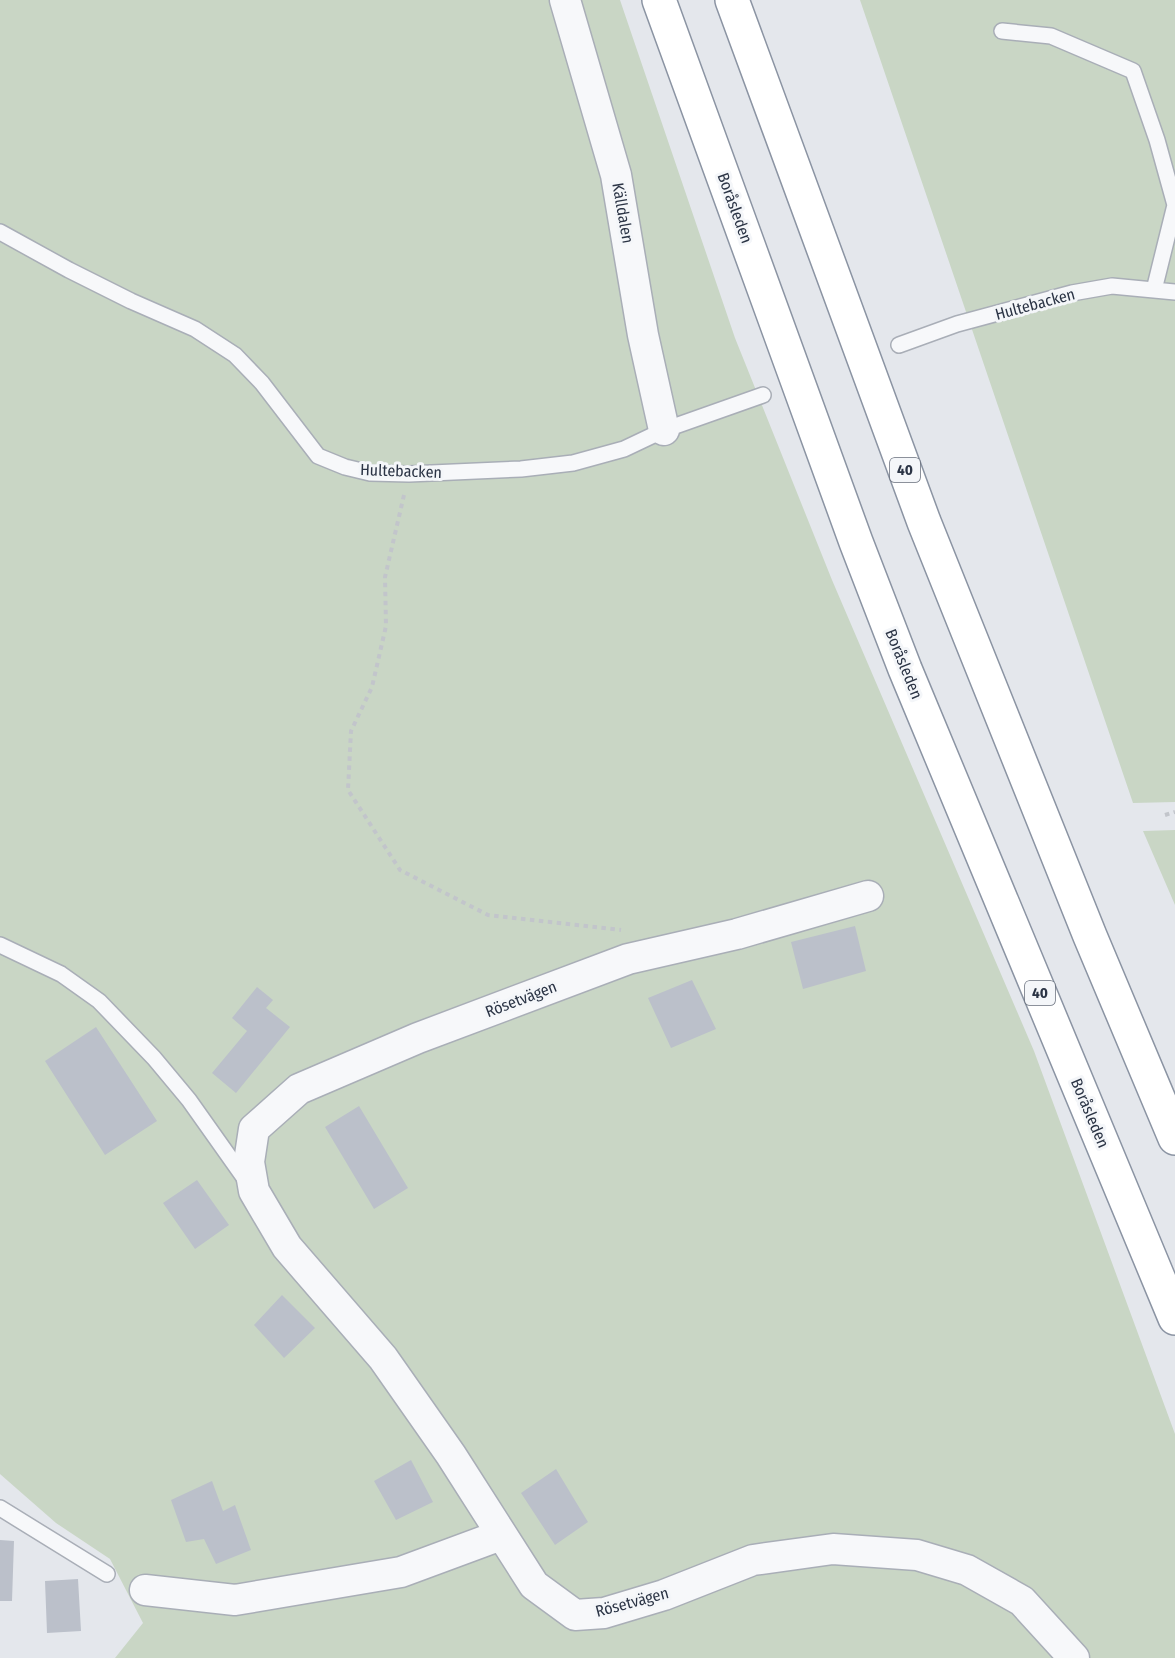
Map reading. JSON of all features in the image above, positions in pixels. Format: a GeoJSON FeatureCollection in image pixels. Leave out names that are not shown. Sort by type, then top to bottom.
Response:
{"type":"FeatureCollection","features":[{"type":"Feature","properties":{"kind":"highway","name":"Boråsleden"},"geometry":{"type":"LineString","coordinates":[[659,0],[844,509],[905,669],[1175,1318]]}},
{"type":"Feature","properties":{"kind":"highway","name":"40"},"geometry":{"type":"LineString","coordinates":[[732,0],[924,522],[1090,936],[1175,1138]]}},
{"type":"Feature","properties":{"kind":"street","name":"Källdalen"},"geometry":{"type":"LineString","coordinates":[[565,0],[616,175],[643,335],[664,430]]}},
{"type":"Feature","properties":{"kind":"street","name":"Rösetvägen"},"geometry":{"type":"LineString","coordinates":[[868,896],[737,934],[628,959],[418,1038],[299,1089],[254,1129],[249,1162],[254,1191],[287,1247],[383,1358],[451,1455],[534,1585],[575,1615],[604,1613],[664,1595],[753,1560],[833,1549],[917,1555],[967,1570],[1022,1601],[1074,1658]]}},
{"type":"Feature","properties":{"kind":"street"},"geometry":{"type":"LineString","coordinates":[[145,1590],[235,1600],[400,1572],[501,1535]]}},
{"type":"Feature","properties":{"kind":"lane"},"geometry":{"type":"LineString","coordinates":[[1002,31],[1051,36],[1133,71],[1157,140],[1175,205],[1154,290]]}},
{"type":"Feature","properties":{"kind":"lane","name":"Hultebacken"},"geometry":{"type":"LineString","coordinates":[[0,232],[89,280],[195,328],[235,355],[262,383],[318,456],[345,467],[370,473],[409,474],[521,469],[573,463],[624,449],[664,430],[763,395]]}},
{"type":"Feature","properties":{"kind":"lane","name":"Hultebacken"},"geometry":{"type":"LineString","coordinates":[[899,345],[957,324],[1072,293],[1112,286],[1175,292]]}},
{"type":"Feature","properties":{"kind":"lane","name":"Rösetvägen"},"geometry":{"type":"LineString","coordinates":[[0,945],[61,974],[99,1001],[154,1058],[189,1101],[254,1191]]}},
{"type":"Feature","properties":{"kind":"lane"},"geometry":{"type":"LineString","coordinates":[[0,1508],[107,1574]]}},
{"type":"Feature","properties":{"kind":"path"},"geometry":{"type":"LineString","coordinates":[[409,474],[385,577],[386,626],[372,687],[351,731],[348,790],[400,870],[488,915],[599,929],[630,930]]}},
{"type":"Feature","properties":{"kind":"path"},"geometry":{"type":"LineString","coordinates":[[1165,815],[1175,812]]}},
{"type":"Feature","properties":{"kind":"green space"},"geometry":{"type":"Polygon","coordinates":[[[0,0],[620,0],[735,338],[832,580],[1034,1051],[1175,1434],[1175,1658],[115,1658],[143,1623],[110,1559],[56,1523],[0,1474],[0,0]]]}},
{"type":"Feature","properties":{"kind":"green space"},"geometry":{"type":"Polygon","coordinates":[[[860,0],[1175,0],[1175,802],[1133,803],[860,0]]]}},
{"type":"Feature","properties":{"kind":"green space"},"geometry":{"type":"Polygon","coordinates":[[[1175,830],[1175,905],[1143,831],[1175,830]]]}},
{"type":"Feature","properties":{"kind":"building"},"geometry":{"type":"Polygon","coordinates":[[[855,926],[866,971],[803,989],[791,942],[855,926]]]}},
{"type":"Feature","properties":{"kind":"building"},"geometry":{"type":"Polygon","coordinates":[[[692,980],[716,1029],[671,1048],[648,998],[692,980]]]}},
{"type":"Feature","properties":{"kind":"building"},"geometry":{"type":"Polygon","coordinates":[[[257,987],[273,1000],[266,1008],[290,1027],[236,1093],[212,1073],[247,1031],[232,1018],[257,987]]]}},
{"type":"Feature","properties":{"kind":"building"},"geometry":{"type":"Polygon","coordinates":[[[96,1027],[157,1121],[105,1155],[45,1061],[96,1027]]]}},
{"type":"Feature","properties":{"kind":"building"},"geometry":{"type":"Polygon","coordinates":[[[359,1106],[408,1188],[374,1209],[325,1127],[359,1106]]]}},
{"type":"Feature","properties":{"kind":"building"},"geometry":{"type":"Polygon","coordinates":[[[197,1180],[229,1225],[195,1249],[163,1203],[197,1180]]]}},
{"type":"Feature","properties":{"kind":"building"},"geometry":{"type":"Polygon","coordinates":[[[282,1295],[315,1328],[284,1358],[254,1325],[282,1295]]]}},
{"type":"Feature","properties":{"kind":"building"},"geometry":{"type":"Polygon","coordinates":[[[411,1460],[433,1502],[396,1520],[374,1481],[411,1460]]]}},
{"type":"Feature","properties":{"kind":"building"},"geometry":{"type":"Polygon","coordinates":[[[556,1469],[588,1522],[555,1545],[521,1493],[556,1469]]]}},
{"type":"Feature","properties":{"kind":"building"},"geometry":{"type":"Polygon","coordinates":[[[212,1481],[223,1511],[235,1505],[251,1550],[216,1564],[204,1539],[186,1542],[171,1500],[212,1481]]]}},
{"type":"Feature","properties":{"kind":"building"},"geometry":{"type":"Polygon","coordinates":[[[0,1540],[14,1541],[12,1601],[0,1601],[0,1540]]]}},
{"type":"Feature","properties":{"kind":"building"},"geometry":{"type":"Polygon","coordinates":[[[78,1579],[81,1631],[47,1633],[45,1581],[78,1579]]]}}]}
